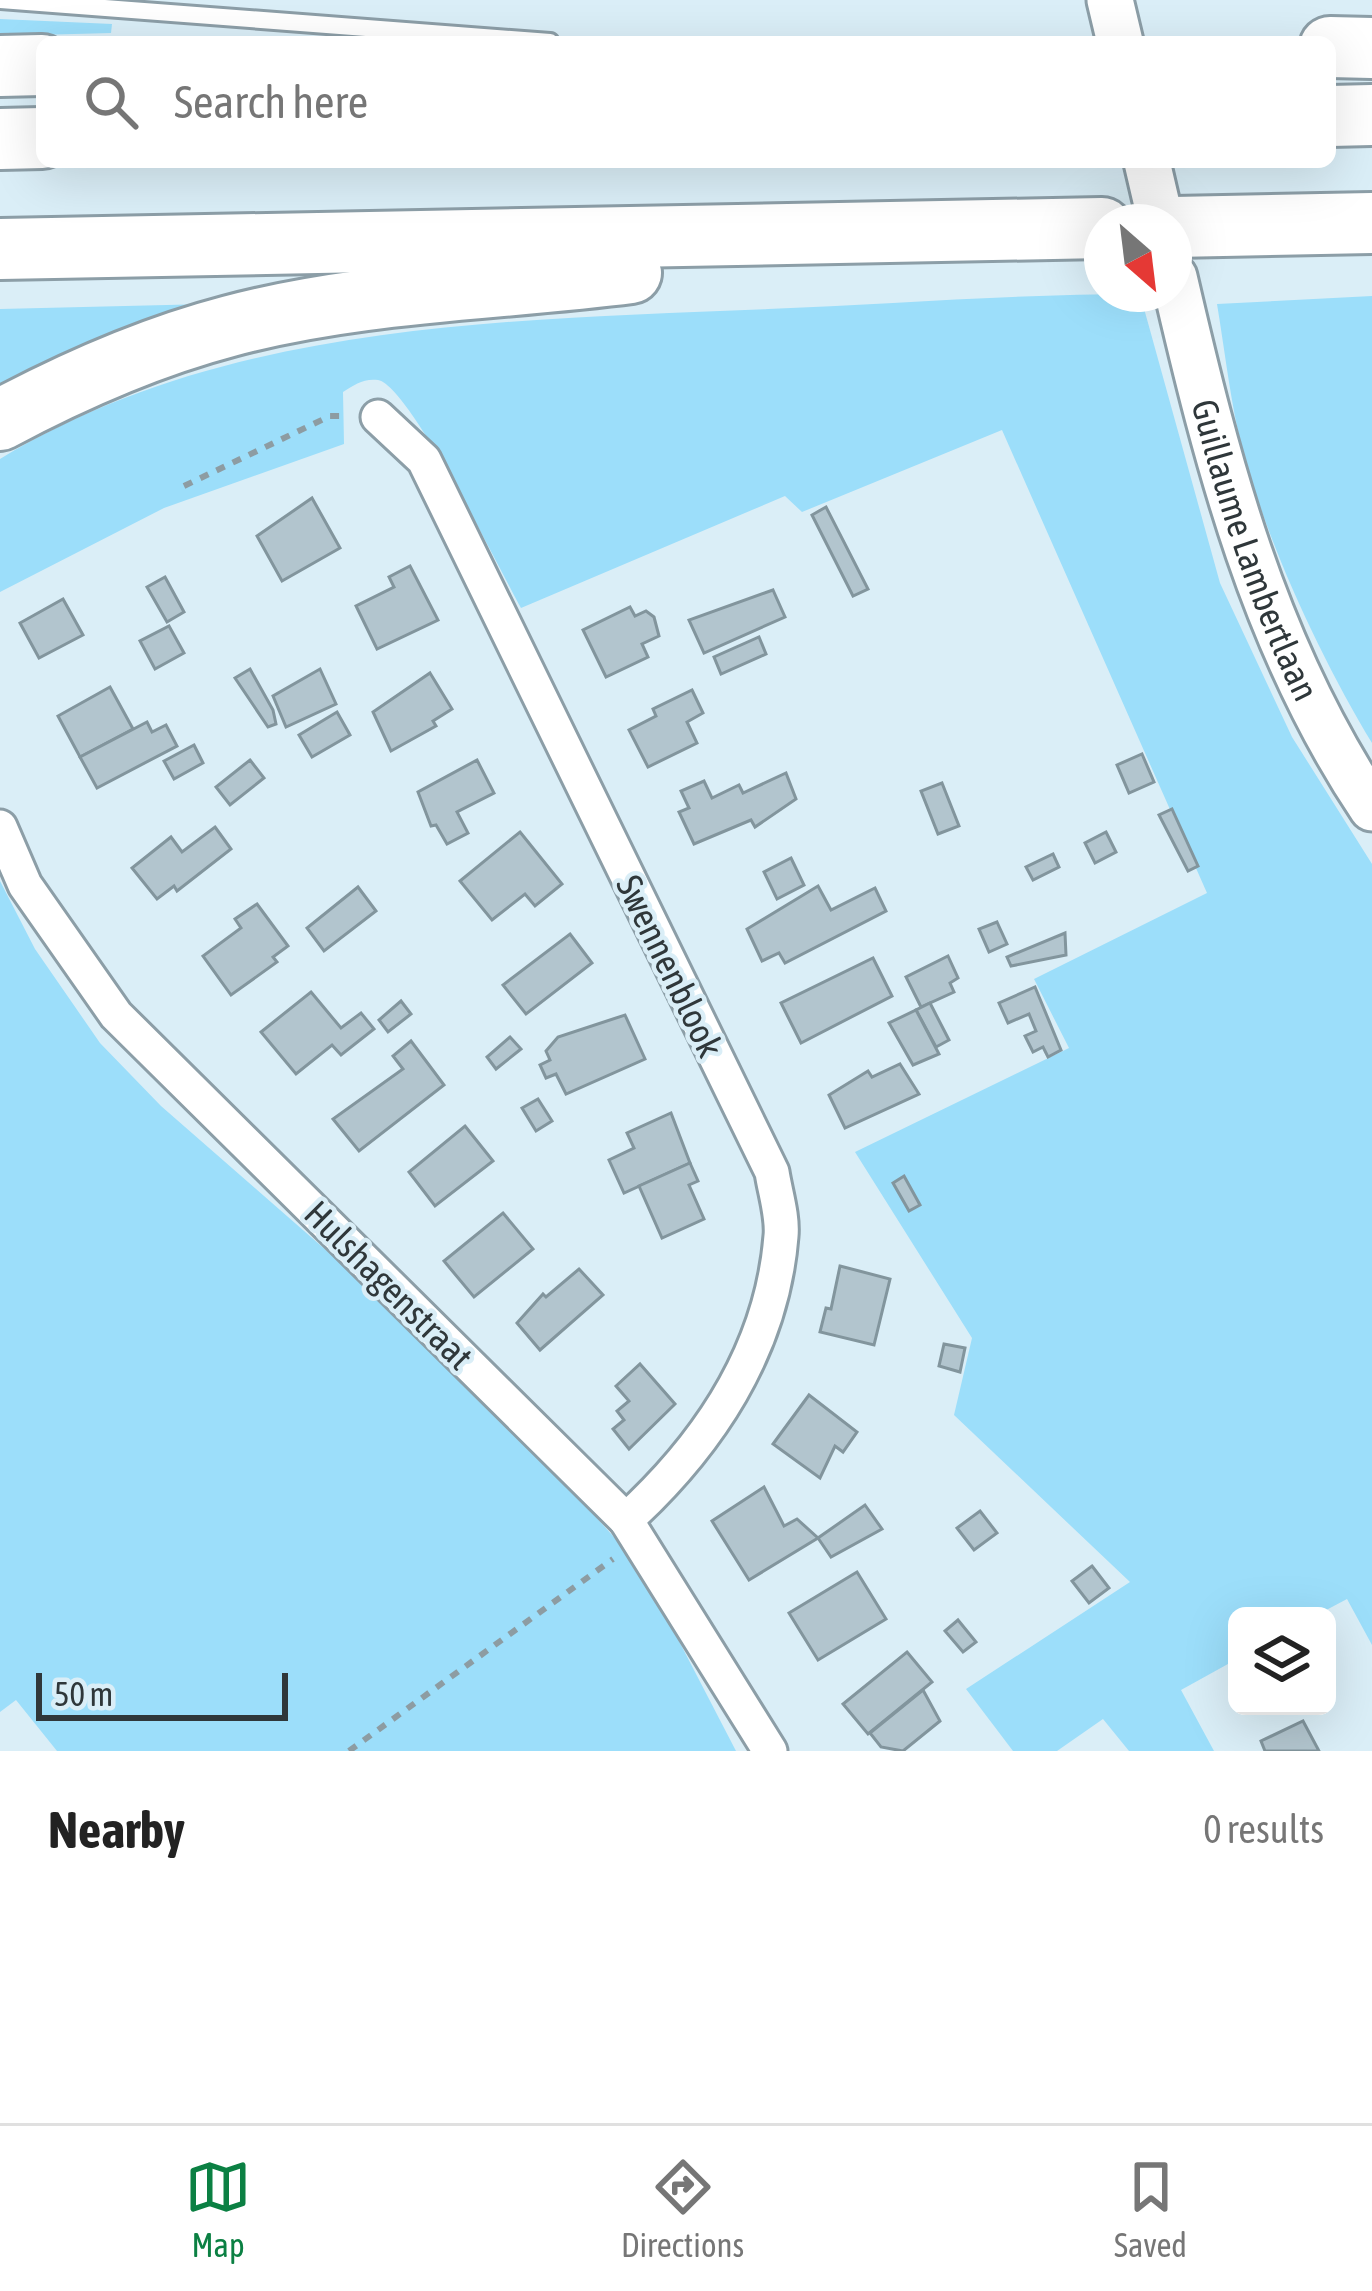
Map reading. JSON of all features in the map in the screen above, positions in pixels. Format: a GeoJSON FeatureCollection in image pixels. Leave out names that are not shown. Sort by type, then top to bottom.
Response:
{"type":"FeatureCollection","features":[{"type":"Feature","properties":{"kind":"highway"},"geometry":{"type":"LineString","coordinates":[[1336,47],[1372,48]]}},
{"type":"Feature","properties":{"kind":"highway"},"geometry":{"type":"LineString","coordinates":[[0,66],[36,65]]}},
{"type":"Feature","properties":{"kind":"highway"},"geometry":{"type":"LineString","coordinates":[[1336,116],[1372,115]]}},
{"type":"Feature","properties":{"kind":"highway"},"geometry":{"type":"LineString","coordinates":[[0,139],[36,138]]}},
{"type":"Feature","properties":{"kind":"highway"},"geometry":{"type":"LineString","coordinates":[[1192,226],[1372,223]]}},
{"type":"Feature","properties":{"kind":"highway"},"geometry":{"type":"LineString","coordinates":[[0,249],[1084,228]]}},
{"type":"Feature","properties":{"kind":"highway"},"geometry":{"type":"LineString","coordinates":[[0,420],[118,363],[232,325],[462,288],[630,274],[760,235]]}},
{"type":"Feature","properties":{"kind":"street"},"geometry":{"type":"LineString","coordinates":[[1110,0],[1119,36]]}},
{"type":"Feature","properties":{"kind":"street"},"geometry":{"type":"LineString","coordinates":[[1149,168],[1157,204]]}},
{"type":"Feature","properties":{"kind":"street","name":"Guillaume Lambertlaan"},"geometry":{"type":"LineString","coordinates":[[1182,312],[1213,447],[1262,596],[1309,698],[1372,808]]}},
{"type":"Feature","properties":{"kind":"street","name":"Swennenblook"},"geometry":{"type":"LineString","coordinates":[[378,417],[424,460],[772,1172],[782,1232],[769,1300],[747,1360],[725,1408],[633,1530]]}},
{"type":"Feature","properties":{"kind":"street","name":"Hulshagenstraat"},"geometry":{"type":"LineString","coordinates":[[0,827],[25,885],[116,1015],[633,1530],[770,1751]]}},
{"type":"Feature","properties":{"kind":"lane"},"geometry":{"type":"LineString","coordinates":[[0,0],[471,36]]}},
{"type":"Feature","properties":{"kind":"path"},"geometry":{"type":"LineString","coordinates":[[184,486],[330,416],[378,417]]}},
{"type":"Feature","properties":{"kind":"path"},"geometry":{"type":"LineString","coordinates":[[349,1751],[633,1530]]}},
{"type":"Feature","properties":{"kind":"shaded area"},"geometry":{"type":"Polygon","coordinates":[[[0,19],[112,24],[111,33],[0,36],[0,19]]]}},
{"type":"Feature","properties":{"kind":"shaded area"},"geometry":{"type":"Polygon","coordinates":[[[1084,295],[1084,312],[1145,312],[1220,583],[1292,737],[1372,864],[1372,1645],[1347,1599],[1332,1607],[1228,1607],[1228,1664],[1181,1690],[1214,1751],[1129,1751],[1103,1719],[1057,1751],[1013,1751],[966,1689],[1130,1582],[954,1415],[972,1338],[855,1152],[1069,1048],[1034,979],[1207,893],[1002,430],[802,512],[785,496],[521,608],[411,413],[378,380],[364,381],[343,392],[344,444],[164,508],[0,592],[0,459],[88,413],[180,379],[275,354],[472,325],[1084,295]]]}},
{"type":"Feature","properties":{"kind":"shaded area"},"geometry":{"type":"Polygon","coordinates":[[[1372,296],[1372,743],[1312,632],[1261,510],[1238,431],[1217,304],[1372,296]]]}},
{"type":"Feature","properties":{"kind":"shaded area"},"geometry":{"type":"Polygon","coordinates":[[[250,303],[0,399],[0,309],[250,303]]]}},
{"type":"Feature","properties":{"kind":"shaded area"},"geometry":{"type":"Polygon","coordinates":[[[0,881],[35,949],[100,1043],[161,1106],[359,1279],[541,1456],[640,1566],[736,1751],[57,1751],[16,1700],[0,1712],[0,881]]]}},
{"type":"Feature","properties":{"kind":"building"},"geometry":{"type":"Polygon","coordinates":[[[312,498],[340,548],[282,581],[257,536],[312,498]]]}},
{"type":"Feature","properties":{"kind":"building"},"geometry":{"type":"Polygon","coordinates":[[[826,507],[868,589],[853,596],[812,515],[826,507]]]}},
{"type":"Feature","properties":{"kind":"building"},"geometry":{"type":"Polygon","coordinates":[[[410,566],[438,620],[377,649],[356,606],[394,587],[389,577],[410,566]]]}},
{"type":"Feature","properties":{"kind":"building"},"geometry":{"type":"Polygon","coordinates":[[[165,577],[184,612],[167,622],[147,587],[165,577]]]}},
{"type":"Feature","properties":{"kind":"building"},"geometry":{"type":"Polygon","coordinates":[[[773,590],[785,617],[704,653],[689,620],[773,590]]]}},
{"type":"Feature","properties":{"kind":"building"},"geometry":{"type":"Polygon","coordinates":[[[63,599],[83,635],[39,658],[20,623],[63,599]]]}},
{"type":"Feature","properties":{"kind":"building"},"geometry":{"type":"Polygon","coordinates":[[[630,607],[635,616],[646,611],[654,617],[659,636],[642,644],[648,657],[606,677],[583,630],[630,607]]]}},
{"type":"Feature","properties":{"kind":"building"},"geometry":{"type":"Polygon","coordinates":[[[169,626],[184,653],[155,669],[140,641],[169,626]]]}},
{"type":"Feature","properties":{"kind":"building"},"geometry":{"type":"Polygon","coordinates":[[[759,637],[766,654],[721,674],[714,657],[759,637]]]}},
{"type":"Feature","properties":{"kind":"building"},"geometry":{"type":"Polygon","coordinates":[[[250,669],[276,724],[268,727],[235,678],[250,669]]]}},
{"type":"Feature","properties":{"kind":"building"},"geometry":{"type":"Polygon","coordinates":[[[320,669],[336,704],[286,727],[273,696],[320,669]]]}},
{"type":"Feature","properties":{"kind":"building"},"geometry":{"type":"Polygon","coordinates":[[[430,673],[452,709],[433,721],[436,726],[391,751],[373,712],[430,673]]]}},
{"type":"Feature","properties":{"kind":"building"},"geometry":{"type":"Polygon","coordinates":[[[110,687],[133,729],[80,757],[58,716],[110,687]]]}},
{"type":"Feature","properties":{"kind":"building"},"geometry":{"type":"Polygon","coordinates":[[[692,690],[703,713],[687,722],[697,743],[648,767],[629,730],[656,716],[653,709],[692,690]]]}},
{"type":"Feature","properties":{"kind":"building"},"geometry":{"type":"Polygon","coordinates":[[[337,712],[350,735],[312,757],[299,735],[337,712]]]}},
{"type":"Feature","properties":{"kind":"building"},"geometry":{"type":"Polygon","coordinates":[[[147,722],[152,732],[166,725],[177,746],[97,788],[80,757],[147,722]]]}},
{"type":"Feature","properties":{"kind":"building"},"geometry":{"type":"Polygon","coordinates":[[[194,745],[203,763],[174,779],[164,761],[194,745]]]}},
{"type":"Feature","properties":{"kind":"building"},"geometry":{"type":"Polygon","coordinates":[[[1142,754],[1154,782],[1129,793],[1117,765],[1142,754]]]}},
{"type":"Feature","properties":{"kind":"building"},"geometry":{"type":"Polygon","coordinates":[[[250,760],[264,778],[230,805],[216,787],[250,760]]]}},
{"type":"Feature","properties":{"kind":"building"},"geometry":{"type":"Polygon","coordinates":[[[477,760],[494,793],[457,812],[468,833],[447,844],[436,825],[431,826],[418,792],[477,760]]]}},
{"type":"Feature","properties":{"kind":"building"},"geometry":{"type":"Polygon","coordinates":[[[786,773],[796,799],[755,827],[751,820],[694,844],[679,812],[689,808],[681,791],[704,781],[712,798],[739,785],[743,793],[786,773]]]}},
{"type":"Feature","properties":{"kind":"building"},"geometry":{"type":"Polygon","coordinates":[[[942,783],[959,826],[938,834],[921,791],[942,783]]]}},
{"type":"Feature","properties":{"kind":"building"},"geometry":{"type":"Polygon","coordinates":[[[1172,809],[1198,866],[1188,871],[1159,815],[1172,809]]]}},
{"type":"Feature","properties":{"kind":"building"},"geometry":{"type":"Polygon","coordinates":[[[215,827],[231,849],[177,891],[174,886],[157,899],[132,868],[171,837],[182,852],[215,827]]]}},
{"type":"Feature","properties":{"kind":"building"},"geometry":{"type":"Polygon","coordinates":[[[520,832],[562,884],[535,906],[525,894],[492,920],[460,881],[520,832]]]}},
{"type":"Feature","properties":{"kind":"building"},"geometry":{"type":"Polygon","coordinates":[[[1106,832],[1116,852],[1095,863],[1085,843],[1106,832]]]}},
{"type":"Feature","properties":{"kind":"building"},"geometry":{"type":"Polygon","coordinates":[[[1053,854],[1059,867],[1033,880],[1026,867],[1053,854]]]}},
{"type":"Feature","properties":{"kind":"building"},"geometry":{"type":"Polygon","coordinates":[[[791,858],[804,885],[777,899],[764,872],[791,858]]]}},
{"type":"Feature","properties":{"kind":"building"},"geometry":{"type":"Polygon","coordinates":[[[818,886],[831,910],[875,888],[886,911],[785,963],[779,953],[762,961],[747,929],[818,886]]]}},
{"type":"Feature","properties":{"kind":"building"},"geometry":{"type":"Polygon","coordinates":[[[358,887],[376,911],[324,951],[307,928],[358,887]]]}},
{"type":"Feature","properties":{"kind":"building"},"geometry":{"type":"Polygon","coordinates":[[[257,904],[288,946],[273,957],[277,962],[231,995],[203,956],[241,928],[235,919],[257,904]]]}},
{"type":"Feature","properties":{"kind":"building"},"geometry":{"type":"Polygon","coordinates":[[[997,922],[1007,944],[989,952],[979,929],[997,922]]]}},
{"type":"Feature","properties":{"kind":"building"},"geometry":{"type":"Polygon","coordinates":[[[1065,933],[1066,955],[1011,966],[1007,957],[1065,933]]]}},
{"type":"Feature","properties":{"kind":"building"},"geometry":{"type":"Polygon","coordinates":[[[570,934],[592,963],[526,1014],[503,985],[570,934]]]}},
{"type":"Feature","properties":{"kind":"building"},"geometry":{"type":"Polygon","coordinates":[[[948,956],[958,978],[950,983],[954,992],[921,1007],[906,977],[948,956]]]}},
{"type":"Feature","properties":{"kind":"building"},"geometry":{"type":"Polygon","coordinates":[[[873,958],[892,996],[801,1043],[781,1003],[873,958]]]}},
{"type":"Feature","properties":{"kind":"building"},"geometry":{"type":"Polygon","coordinates":[[[1035,987],[1061,1050],[1048,1057],[1043,1047],[1033,1052],[1025,1036],[1036,1031],[1029,1014],[1008,1023],[999,1003],[1035,987]]]}},
{"type":"Feature","properties":{"kind":"building"},"geometry":{"type":"Polygon","coordinates":[[[311,992],[341,1028],[361,1013],[374,1029],[341,1055],[332,1045],[296,1074],[261,1032],[311,992]]]}},
{"type":"Feature","properties":{"kind":"building"},"geometry":{"type":"Polygon","coordinates":[[[401,1001],[411,1014],[388,1032],[379,1020],[401,1001]]]}},
{"type":"Feature","properties":{"kind":"building"},"geometry":{"type":"Polygon","coordinates":[[[930,1003],[949,1040],[936,1047],[916,1010],[930,1003]]]}},
{"type":"Feature","properties":{"kind":"building"},"geometry":{"type":"Polygon","coordinates":[[[916,1010],[939,1054],[913,1065],[889,1023],[916,1010]]]}},
{"type":"Feature","properties":{"kind":"building"},"geometry":{"type":"Polygon","coordinates":[[[625,1015],[645,1059],[566,1094],[556,1074],[546,1078],[540,1065],[550,1060],[546,1051],[558,1037],[625,1015]]]}},
{"type":"Feature","properties":{"kind":"building"},"geometry":{"type":"Polygon","coordinates":[[[510,1037],[521,1049],[496,1069],[487,1057],[510,1037]]]}},
{"type":"Feature","properties":{"kind":"building"},"geometry":{"type":"Polygon","coordinates":[[[411,1041],[444,1085],[359,1151],[333,1119],[403,1069],[393,1056],[411,1041]]]}},
{"type":"Feature","properties":{"kind":"building"},"geometry":{"type":"Polygon","coordinates":[[[900,1064],[919,1094],[845,1128],[829,1095],[868,1071],[872,1077],[900,1064]]]}},
{"type":"Feature","properties":{"kind":"building"},"geometry":{"type":"Polygon","coordinates":[[[538,1099],[552,1121],[536,1131],[522,1108],[538,1099]]]}},
{"type":"Feature","properties":{"kind":"building"},"geometry":{"type":"Polygon","coordinates":[[[671,1113],[690,1163],[624,1193],[609,1160],[634,1148],[627,1133],[671,1113]]]}},
{"type":"Feature","properties":{"kind":"building"},"geometry":{"type":"Polygon","coordinates":[[[465,1126],[493,1161],[435,1206],[409,1172],[465,1126]]]}},
{"type":"Feature","properties":{"kind":"building"},"geometry":{"type":"Polygon","coordinates":[[[690,1163],[698,1181],[689,1185],[704,1219],[662,1238],[639,1186],[690,1163]]]}},
{"type":"Feature","properties":{"kind":"building"},"geometry":{"type":"Polygon","coordinates":[[[904,1176],[920,1205],[909,1211],[893,1183],[904,1176]]]}},
{"type":"Feature","properties":{"kind":"building"},"geometry":{"type":"Polygon","coordinates":[[[503,1213],[533,1249],[474,1297],[444,1261],[503,1213]]]}},
{"type":"Feature","properties":{"kind":"building"},"geometry":{"type":"Polygon","coordinates":[[[840,1266],[890,1279],[874,1345],[820,1332],[826,1308],[831,1309],[840,1266]]]}},
{"type":"Feature","properties":{"kind":"building"},"geometry":{"type":"Polygon","coordinates":[[[579,1269],[603,1295],[540,1350],[517,1323],[543,1294],[546,1297],[579,1269]]]}},
{"type":"Feature","properties":{"kind":"building"},"geometry":{"type":"Polygon","coordinates":[[[944,1344],[965,1348],[960,1372],[939,1366],[944,1344]]]}},
{"type":"Feature","properties":{"kind":"building"},"geometry":{"type":"Polygon","coordinates":[[[640,1364],[675,1404],[629,1449],[613,1429],[624,1420],[617,1411],[629,1401],[616,1386],[640,1364]]]}},
{"type":"Feature","properties":{"kind":"building"},"geometry":{"type":"Polygon","coordinates":[[[809,1395],[857,1432],[843,1452],[835,1446],[820,1478],[773,1444],[809,1395]]]}},
{"type":"Feature","properties":{"kind":"building"},"geometry":{"type":"Polygon","coordinates":[[[764,1487],[784,1526],[797,1519],[818,1538],[749,1580],[712,1521],[764,1487]]]}},
{"type":"Feature","properties":{"kind":"building"},"geometry":{"type":"Polygon","coordinates":[[[865,1505],[882,1529],[831,1557],[818,1538],[865,1505]]]}},
{"type":"Feature","properties":{"kind":"building"},"geometry":{"type":"Polygon","coordinates":[[[980,1511],[997,1533],[974,1550],[957,1528],[980,1511]]]}},
{"type":"Feature","properties":{"kind":"building"},"geometry":{"type":"Polygon","coordinates":[[[1092,1566],[1109,1588],[1089,1603],[1072,1581],[1092,1566]]]}},
{"type":"Feature","properties":{"kind":"building"},"geometry":{"type":"Polygon","coordinates":[[[857,1572],[886,1619],[818,1660],[789,1613],[857,1572]]]}},
{"type":"Feature","properties":{"kind":"building"},"geometry":{"type":"Polygon","coordinates":[[[958,1620],[976,1642],[963,1652],[945,1631],[958,1620]]]}},
{"type":"Feature","properties":{"kind":"building"},"geometry":{"type":"Polygon","coordinates":[[[907,1652],[932,1682],[868,1734],[843,1704],[907,1652]]]}},
{"type":"Feature","properties":{"kind":"building"},"geometry":{"type":"Polygon","coordinates":[[[923,1690],[940,1721],[903,1751],[881,1747],[870,1733],[923,1690]]]}},
{"type":"Feature","properties":{"kind":"building"},"geometry":{"type":"Polygon","coordinates":[[[1303,1721],[1319,1751],[1265,1751],[1261,1741],[1303,1721]]]}}]}
